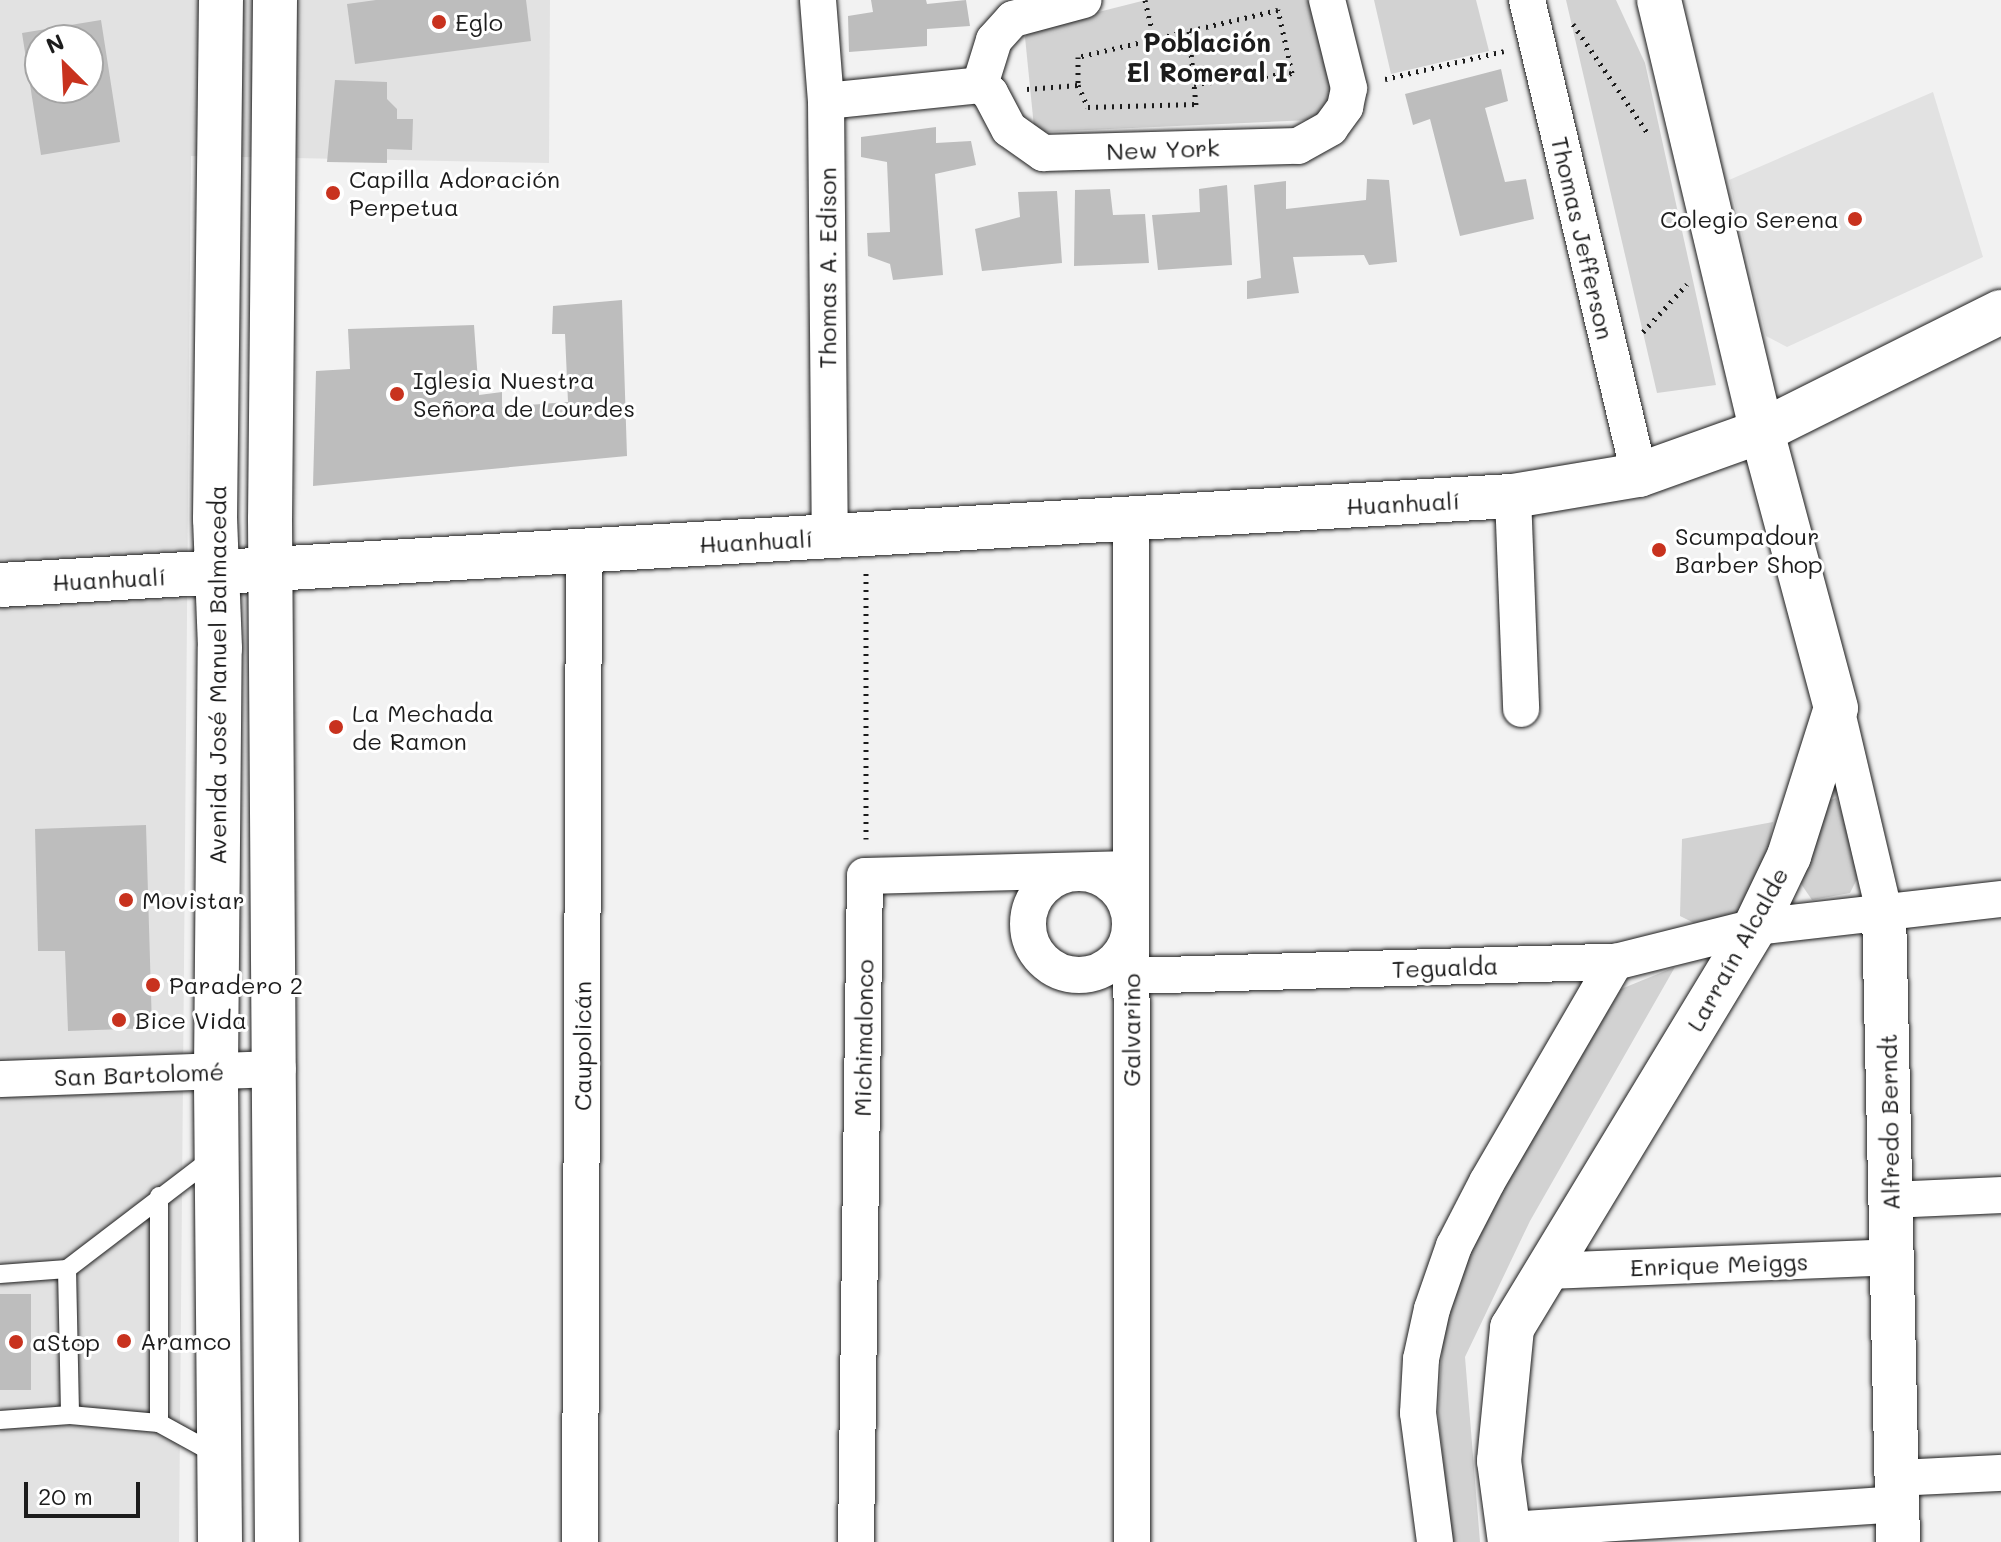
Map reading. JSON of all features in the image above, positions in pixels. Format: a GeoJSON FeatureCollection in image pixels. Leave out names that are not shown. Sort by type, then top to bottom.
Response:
{"type":"FeatureCollection","features":[{"type":"Feature","properties":{"kind":"main road","name":"Avenida José Manuel Balmaceda"},"geometry":{"type":"LineString","coordinates":[[220,1542],[216,1071],[220,648],[215,572],[221,0]]}},
{"type":"Feature","properties":{"kind":"main road"},"geometry":{"type":"LineString","coordinates":[[275,0],[270,572],[278,1069],[277,1542]]}},
{"type":"Feature","properties":{"kind":"main road"},"geometry":{"type":"LineString","coordinates":[[1659,0],[1762,431],[1836,708]]}},
{"type":"Feature","properties":{"kind":"main road","name":"Huanhualí"},"geometry":{"type":"LineString","coordinates":[[0,585],[215,572],[270,572],[1513,496],[1639,475],[1762,431],[2001,312]]}},
{"type":"Feature","properties":{"kind":"main road","name":"Larraín Alcalde"},"geometry":{"type":"LineString","coordinates":[[1510,1536],[1499,1461],[1501,1403],[1512,1328],[1755,927],[1789,856],[1836,708]]}},
{"type":"Feature","properties":{"kind":"main road","name":"Alfredo Berndt"},"geometry":{"type":"LineString","coordinates":[[1884,911],[1898,1508]]}},
{"type":"Feature","properties":{"kind":"street","name":"Thomas A. Edison"},"geometry":{"type":"LineString","coordinates":[[818,0],[848,535]]}},
{"type":"Feature","properties":{"kind":"street"},"geometry":{"type":"LineString","coordinates":[[826,101],[980,85],[994,40],[1013,19],[1084,0]]}},
{"type":"Feature","properties":{"kind":"street"},"geometry":{"type":"LineString","coordinates":[[1327,0],[1349,88]]}},
{"type":"Feature","properties":{"kind":"street","name":"Thomas Jefferson"},"geometry":{"type":"LineString","coordinates":[[1527,0],[1639,475]]}},
{"type":"Feature","properties":{"kind":"street","name":"New York"},"geometry":{"type":"LineString","coordinates":[[980,85],[990,93],[1009,129],[1043,153],[1298,146],[1330,128],[1345,107],[1349,88]]}},
{"type":"Feature","properties":{"kind":"street"},"geometry":{"type":"LineString","coordinates":[[1513,496],[1521,709]]}},
{"type":"Feature","properties":{"kind":"street","name":"Galvarino"},"geometry":{"type":"LineString","coordinates":[[1131,518],[1132,1542]]}},
{"type":"Feature","properties":{"kind":"street","name":"Caupolicán"},"geometry":{"type":"LineString","coordinates":[[580,1542],[584,551]]}},
{"type":"Feature","properties":{"kind":"street","name":"Alfredo Berndt"},"geometry":{"type":"LineString","coordinates":[[1836,708],[1884,911]]}},
{"type":"Feature","properties":{"kind":"street"},"geometry":{"type":"LineString","coordinates":[[865,876],[1131,869]]}},
{"type":"Feature","properties":{"kind":"street"},"geometry":{"type":"LineString","coordinates":[[1079,870],[1109,881],[1128,905],[1131,936],[1116,962],[1091,976],[1063,974],[1039,958],[1028,931],[1032,903],[1051,881],[1079,870]]}},
{"type":"Feature","properties":{"kind":"street","name":"Michimalonco"},"geometry":{"type":"LineString","coordinates":[[856,1542],[865,876]]}},
{"type":"Feature","properties":{"kind":"street","name":"Tegualda"},"geometry":{"type":"LineString","coordinates":[[1131,976],[1615,962],[1755,927],[2001,899]]}},
{"type":"Feature","properties":{"kind":"street"},"geometry":{"type":"LineString","coordinates":[[1435,1542],[1418,1413],[1421,1359],[1432,1309],[1454,1246],[1487,1182],[1615,962]]}},
{"type":"Feature","properties":{"kind":"street","name":"San Bartolomé"},"geometry":{"type":"LineString","coordinates":[[0,1079],[278,1069]]}},
{"type":"Feature","properties":{"kind":"street"},"geometry":{"type":"LineString","coordinates":[[1891,1200],[2001,1195]]}},
{"type":"Feature","properties":{"kind":"street","name":"Enrique Meiggs"},"geometry":{"type":"LineString","coordinates":[[1547,1271],[1892,1257]]}},
{"type":"Feature","properties":{"kind":"street"},"geometry":{"type":"LineString","coordinates":[[1510,1536],[1898,1508],[2001,1473]]}},
{"type":"Feature","properties":{"kind":"lane"},"geometry":{"type":"LineString","coordinates":[[0,1274],[67,1269],[217,1154]]}},
{"type":"Feature","properties":{"kind":"lane"},"geometry":{"type":"LineString","coordinates":[[159,1196],[159,1423]]}},
{"type":"Feature","properties":{"kind":"lane"},"geometry":{"type":"LineString","coordinates":[[67,1269],[70,1415]]}},
{"type":"Feature","properties":{"kind":"lane"},"geometry":{"type":"LineString","coordinates":[[0,1420],[70,1415],[159,1423],[220,1456]]}},
{"type":"Feature","properties":{"kind":"path"},"geometry":{"type":"LineString","coordinates":[[1145,0],[1154,39]]}},
{"type":"Feature","properties":{"kind":"path"},"geometry":{"type":"LineString","coordinates":[[1194,84],[1292,73],[1278,10],[1078,57],[1081,99],[1094,109],[1196,104]]}},
{"type":"Feature","properties":{"kind":"path"},"geometry":{"type":"LineString","coordinates":[[1567,16],[1653,142]]}},
{"type":"Feature","properties":{"kind":"path"},"geometry":{"type":"LineString","coordinates":[[1189,31],[1199,148]]}},
{"type":"Feature","properties":{"kind":"path"},"geometry":{"type":"LineString","coordinates":[[1349,88],[1537,44]]}},
{"type":"Feature","properties":{"kind":"path"},"geometry":{"type":"LineString","coordinates":[[1608,345],[1647,330],[1682,286],[1724,274]]}},
{"type":"Feature","properties":{"kind":"path"},"geometry":{"type":"LineString","coordinates":[[848,535],[865,876]]}},
{"type":"Feature","properties":{"kind":"shaded area"},"geometry":{"type":"Polygon","coordinates":[[[0,0],[550,0],[549,163],[191,156],[179,1542],[0,1542],[0,0]]]}},
{"type":"Feature","properties":{"kind":"shaded area"},"geometry":{"type":"Polygon","coordinates":[[[1146,0],[1316,0],[1338,92],[1323,114],[1310,120],[1043,132],[1034,127],[1025,37],[1031,29],[1146,0]]]}},
{"type":"Feature","properties":{"kind":"shaded area"},"geometry":{"type":"Polygon","coordinates":[[[1374,0],[1476,0],[1489,51],[1391,74],[1374,0]]]}},
{"type":"Feature","properties":{"kind":"shaded area"},"geometry":{"type":"Polygon","coordinates":[[[1566,0],[1616,0],[1645,63],[1716,385],[1657,393],[1566,0]]]}},
{"type":"Feature","properties":{"kind":"shaded area","name":"Colegio Serena"},"geometry":{"type":"Polygon","coordinates":[[[1933,92],[1983,257],[1787,347],[1766,336],[1729,180],[1933,92]]]}},
{"type":"Feature","properties":{"kind":"shaded area"},"geometry":{"type":"Polygon","coordinates":[[[1836,798],[1863,867],[1850,893],[1812,900],[1793,872],[1823,803],[1836,798]]]}},
{"type":"Feature","properties":{"kind":"shaded area"},"geometry":{"type":"Polygon","coordinates":[[[1773,822],[1765,867],[1740,914],[1694,923],[1680,916],[1682,839],[1773,822]]]}},
{"type":"Feature","properties":{"kind":"shaded area"},"geometry":{"type":"Polygon","coordinates":[[[1675,967],[1530,1221],[1465,1357],[1480,1542],[1452,1542],[1438,1412],[1443,1335],[1475,1237],[1621,989],[1675,967]]]}},
{"type":"Feature","properties":{"kind":"building","name":"Eglo"},"geometry":{"type":"Polygon","coordinates":[[[376,0],[526,0],[531,41],[355,64],[347,4],[376,0]]]}},
{"type":"Feature","properties":{"kind":"building"},"geometry":{"type":"Polygon","coordinates":[[[871,0],[926,0],[927,4],[966,0],[970,26],[927,29],[927,46],[849,52],[848,16],[873,12],[871,0]]]}},
{"type":"Feature","properties":{"kind":"building"},"geometry":{"type":"Polygon","coordinates":[[[101,20],[102,24],[77,24],[101,20]]]}},
{"type":"Feature","properties":{"kind":"building"},"geometry":{"type":"Polygon","coordinates":[[[104,39],[120,142],[41,155],[33,104],[104,104],[104,39]]]}},
{"type":"Feature","properties":{"kind":"building"},"geometry":{"type":"Polygon","coordinates":[[[1501,69],[1508,101],[1485,108],[1505,182],[1526,179],[1534,219],[1460,236],[1430,119],[1413,125],[1405,94],[1501,69]]]}},
{"type":"Feature","properties":{"kind":"building"},"geometry":{"type":"Polygon","coordinates":[[[335,80],[387,82],[387,99],[397,109],[397,119],[413,119],[412,150],[387,149],[387,163],[327,162],[335,80]]]}},
{"type":"Feature","properties":{"kind":"building"},"geometry":{"type":"Polygon","coordinates":[[[936,127],[936,143],[971,141],[976,165],[935,174],[943,275],[893,280],[890,264],[868,256],[867,233],[890,232],[887,162],[861,157],[861,137],[936,127]]]}},
{"type":"Feature","properties":{"kind":"building"},"geometry":{"type":"Polygon","coordinates":[[[1367,179],[1389,180],[1397,262],[1369,265],[1364,255],[1293,257],[1299,293],[1247,299],[1247,281],[1261,278],[1254,185],[1286,181],[1286,209],[1366,200],[1367,179]]]}},
{"type":"Feature","properties":{"kind":"building"},"geometry":{"type":"Polygon","coordinates":[[[1227,185],[1232,265],[1158,270],[1152,215],[1200,212],[1199,189],[1227,185]]]}},
{"type":"Feature","properties":{"kind":"building"},"geometry":{"type":"Polygon","coordinates":[[[1110,189],[1113,215],[1145,214],[1149,263],[1074,266],[1075,190],[1110,189]]]}},
{"type":"Feature","properties":{"kind":"building"},"geometry":{"type":"Polygon","coordinates":[[[1057,191],[1062,263],[982,271],[975,229],[1020,217],[1018,192],[1057,191]]]}},
{"type":"Feature","properties":{"kind":"building","name":"Iglesia Nuestra Señora de Lourdes"},"geometry":{"type":"Polygon","coordinates":[[[622,300],[627,456],[313,486],[316,371],[350,369],[348,329],[474,325],[479,395],[502,392],[502,407],[568,402],[565,334],[552,334],[553,306],[622,300]]]}},
{"type":"Feature","properties":{"kind":"building"},"geometry":{"type":"Polygon","coordinates":[[[146,825],[152,1028],[68,1031],[65,951],[38,951],[35,829],[146,825]]]}},
{"type":"Feature","properties":{"kind":"building","name":"aStop"},"geometry":{"type":"Polygon","coordinates":[[[0,1294],[31,1294],[31,1390],[0,1390],[0,1294]]]}},
{"type":"Feature","properties":{"kind":"place","name":"Eglo"},"geometry":{"type":"Point","coordinates":[439,22]}},
{"type":"Feature","properties":{"kind":"place","name":"Capilla Adoración Perpetua"},"geometry":{"type":"Point","coordinates":[333,193]}},
{"type":"Feature","properties":{"kind":"place","name":"Colegio Serena"},"geometry":{"type":"Point","coordinates":[1855,219]}},
{"type":"Feature","properties":{"kind":"place","name":"Iglesia Nuestra Señora de Lourdes"},"geometry":{"type":"Point","coordinates":[397,394]}},
{"type":"Feature","properties":{"kind":"place","name":"Scumpadour Barber Shop"},"geometry":{"type":"Point","coordinates":[1659,550]}},
{"type":"Feature","properties":{"kind":"place","name":"La Mechada de Ramon"},"geometry":{"type":"Point","coordinates":[336,727]}},
{"type":"Feature","properties":{"kind":"place","name":"Movistar"},"geometry":{"type":"Point","coordinates":[126,900]}},
{"type":"Feature","properties":{"kind":"place","name":"Paradero 2"},"geometry":{"type":"Point","coordinates":[153,985]}},
{"type":"Feature","properties":{"kind":"place","name":"Bice Vida"},"geometry":{"type":"Point","coordinates":[119,1020]}},
{"type":"Feature","properties":{"kind":"place","name":"Aramco"},"geometry":{"type":"Point","coordinates":[124,1341]}},
{"type":"Feature","properties":{"kind":"place","name":"aStop"},"geometry":{"type":"Point","coordinates":[16,1342]}},
{"type":"Feature","properties":{"kind":"district","name":"Población El Romeral I"},"geometry":{"type":"Point","coordinates":[1207,58]}}]}
